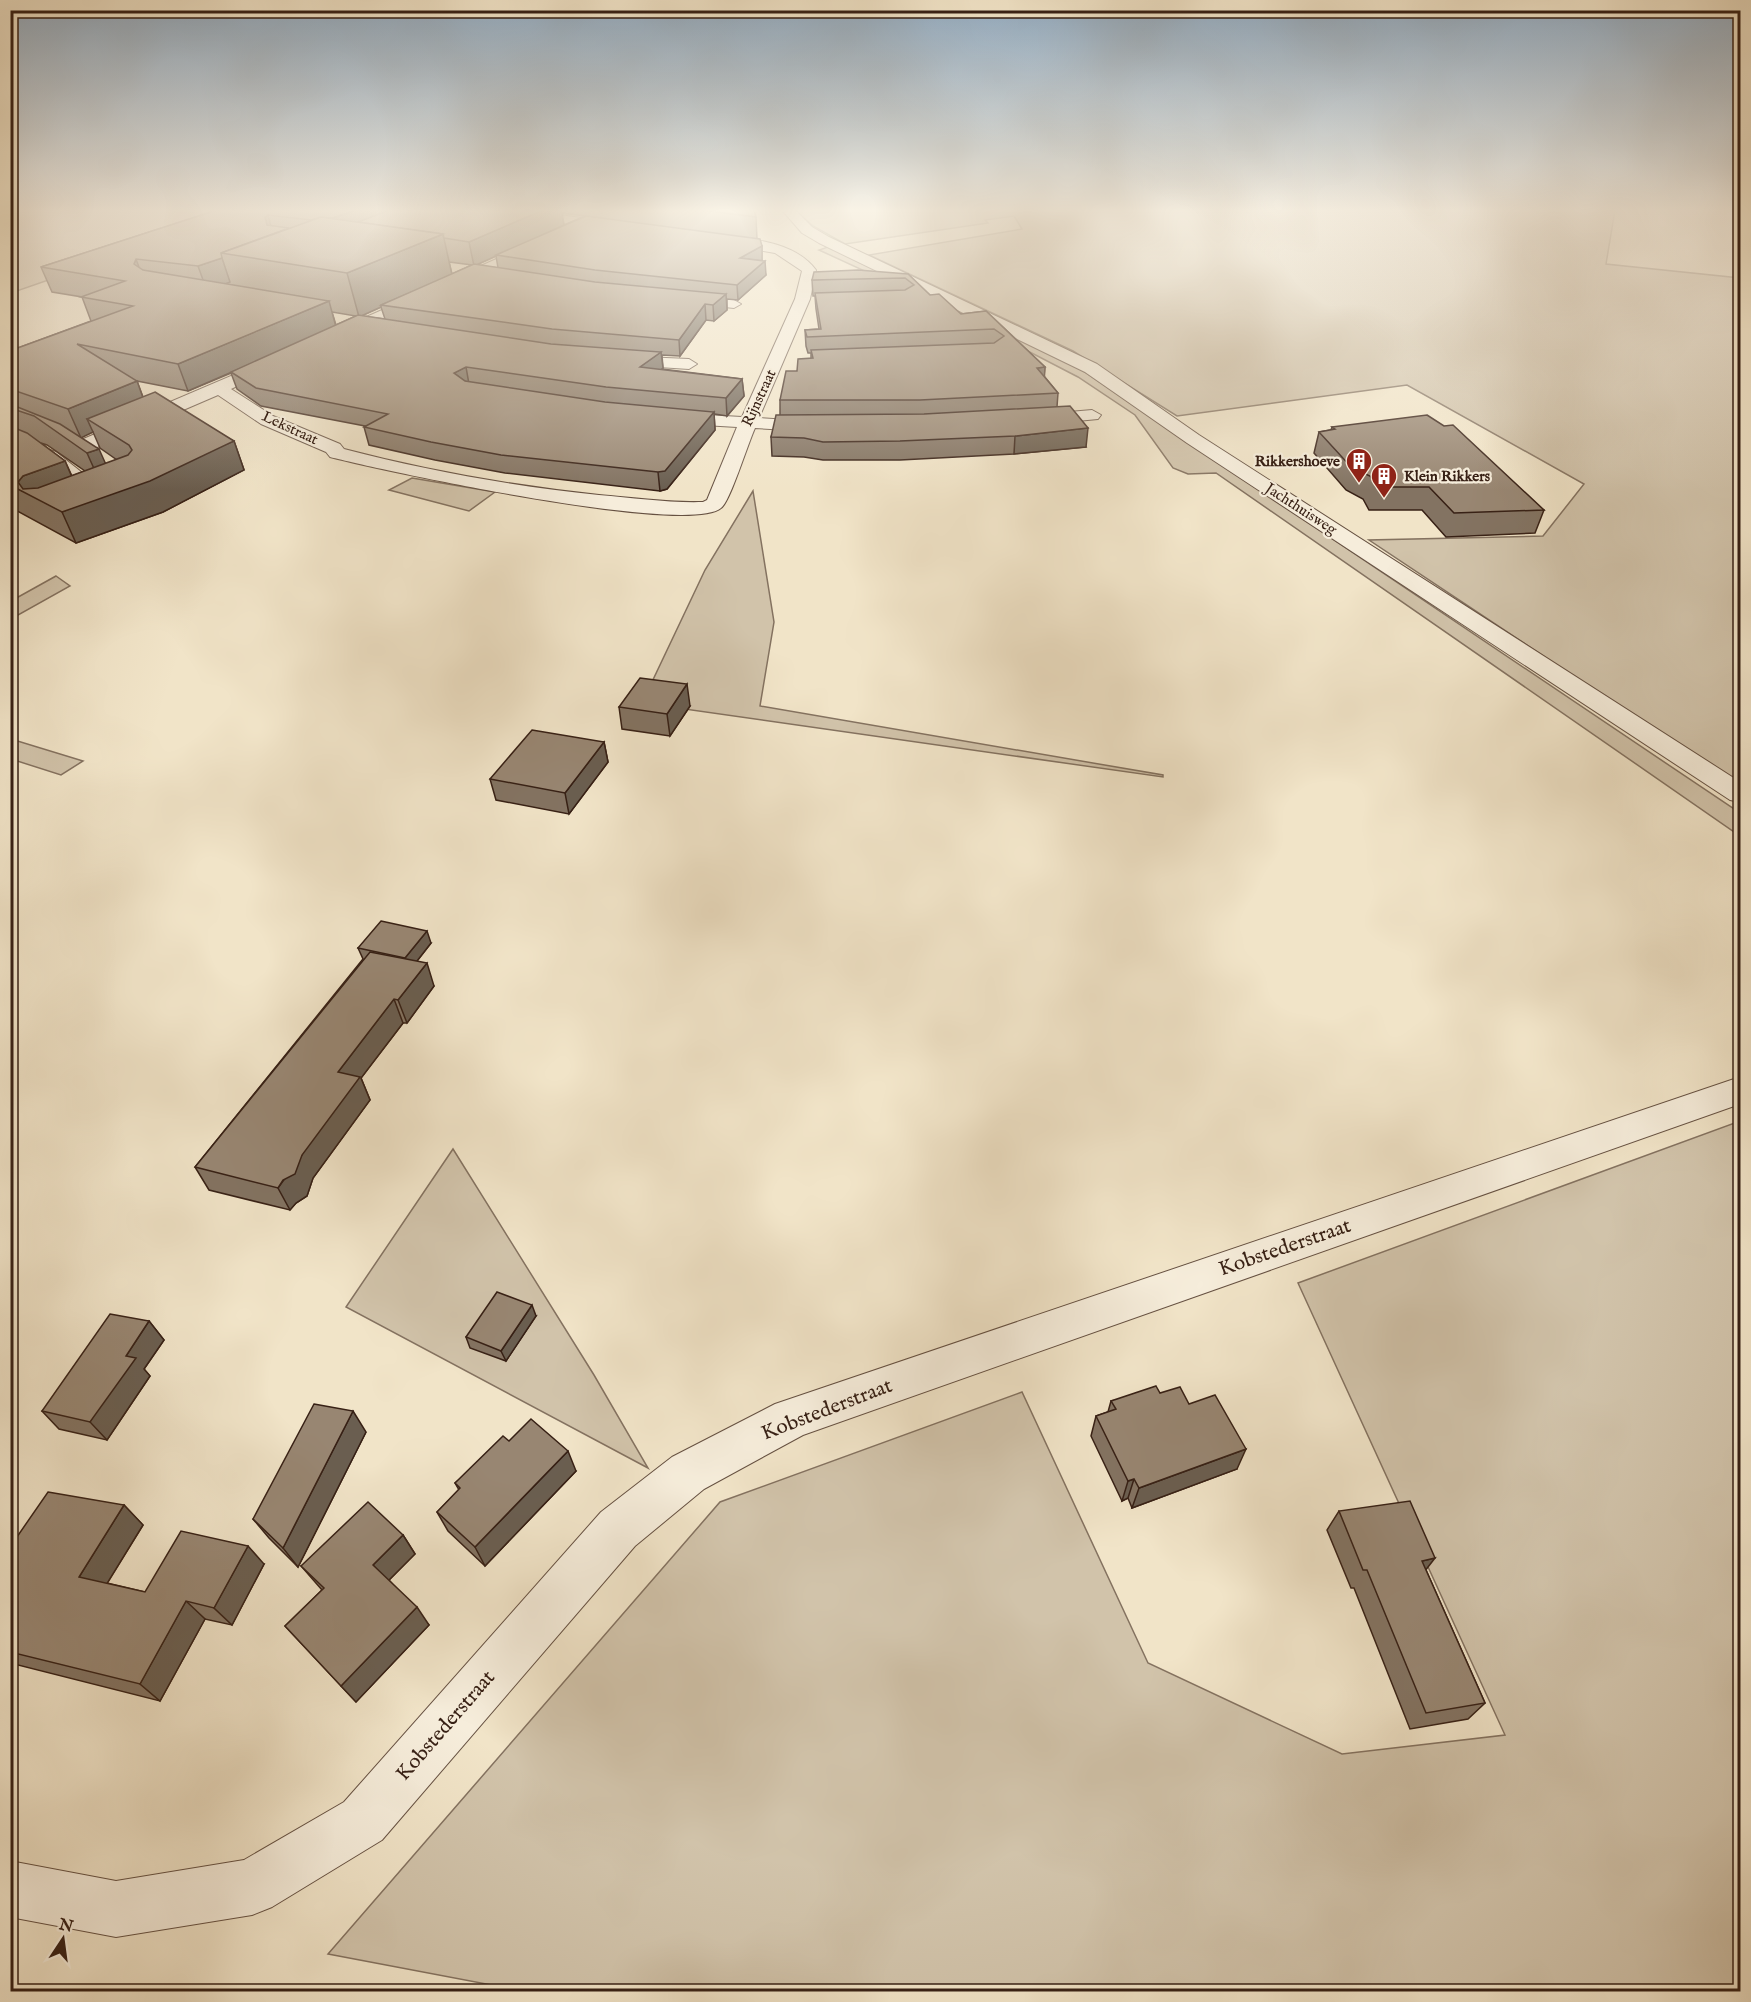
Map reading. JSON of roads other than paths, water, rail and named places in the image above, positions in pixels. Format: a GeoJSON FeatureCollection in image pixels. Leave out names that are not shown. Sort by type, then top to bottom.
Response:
{"type":"FeatureCollection","features":[{"type":"Feature","properties":{"kind":"street"},"geometry":{"type":"LineString","coordinates":[[317,343],[405,303]]}},
{"type":"Feature","properties":{"kind":"street"},"geometry":{"type":"LineString","coordinates":[[728,303],[734,304]]}},
{"type":"Feature","properties":{"kind":"street","name":"Rijnstraat"},"geometry":{"type":"LineString","coordinates":[[719,495],[800,303]]}},
{"type":"Feature","properties":{"kind":"street","name":"Jachthuisweg"},"geometry":{"type":"LineString","coordinates":[[956,303],[1091,368],[1193,439],[1740,794]]}},
{"type":"Feature","properties":{"kind":"street"},"geometry":{"type":"LineString","coordinates":[[326,318],[393,329]]}},
{"type":"Feature","properties":{"kind":"street"},"geometry":{"type":"LineString","coordinates":[[102,460],[73,444],[219,388],[284,358]]}},
{"type":"Feature","properties":{"kind":"street"},"geometry":{"type":"LineString","coordinates":[[605,360],[689,364]]}},
{"type":"Feature","properties":{"kind":"street"},"geometry":{"type":"LineString","coordinates":[[777,362],[796,361]]}},
{"type":"Feature","properties":{"kind":"street","name":"Lekstraat"},"geometry":{"type":"LineString","coordinates":[[219,388],[267,420],[333,448],[337,453],[387,467],[484,486],[662,506],[708,508],[717,503],[719,495]]}},
{"type":"Feature","properties":{"kind":"street"},"geometry":{"type":"LineString","coordinates":[[1016,421],[1092,415]]}},
{"type":"Feature","properties":{"kind":"street"},"geometry":{"type":"LineString","coordinates":[[658,417],[747,425],[837,427]]}},
{"type":"Feature","properties":{"kind":"street"},"geometry":{"type":"LineString","coordinates":[[10,442],[50,456],[99,494]]}},
{"type":"Feature","properties":{"kind":"street"},"geometry":{"type":"LineString","coordinates":[[78,502],[121,485]]}},
{"type":"Feature","properties":{"kind":"street","name":"Kobstederstraat"},"geometry":{"type":"LineString","coordinates":[[10,1889],[116,1910],[252,1887],[363,1821],[618,1529],[688,1473],[791,1419],[1740,1090]]}},
{"type":"Feature","properties":{"kind":"place","name":"Rikkershoeve"},"geometry":{"type":"Point","coordinates":[1359,484]}},
{"type":"Feature","properties":{"kind":"place","name":"Klein Rikkers"},"geometry":{"type":"Point","coordinates":[1384,499]}}]}
